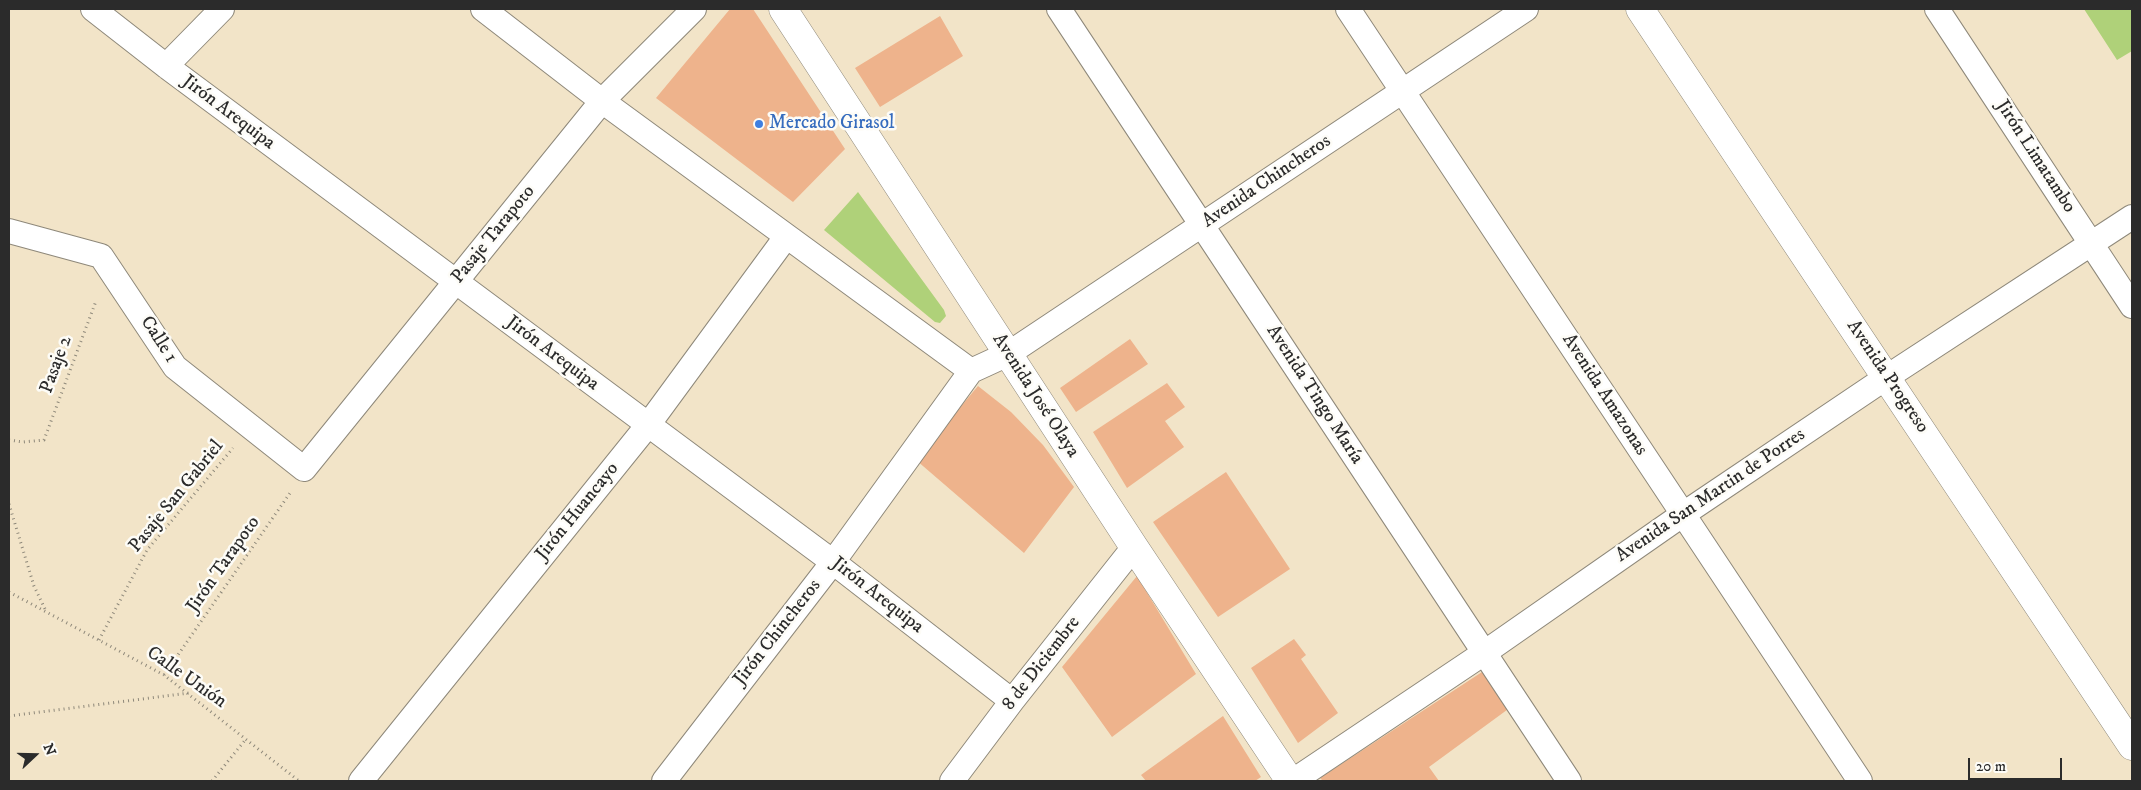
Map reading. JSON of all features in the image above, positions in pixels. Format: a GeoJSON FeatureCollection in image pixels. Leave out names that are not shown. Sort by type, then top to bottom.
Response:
{"type":"FeatureCollection","features":[{"type":"Feature","properties":{"kind":"street","name":"Jirón Arequipa"},"geometry":{"type":"LineString","coordinates":[[92,9],[833,562],[1012,700]]}},
{"type":"Feature","properties":{"kind":"street"},"geometry":{"type":"LineString","coordinates":[[166,66],[222,9]]}},
{"type":"Feature","properties":{"kind":"street"},"geometry":{"type":"LineString","coordinates":[[483,9],[602,101],[971,371]]}},
{"type":"Feature","properties":{"kind":"street","name":"Pasaje Tarapoto"},"geometry":{"type":"LineString","coordinates":[[304,469],[602,101],[694,9]]}},
{"type":"Feature","properties":{"kind":"street","name":"Avenida José Olaya"},"geometry":{"type":"LineString","coordinates":[[783,9],[1134,547],[1292,781]]}},
{"type":"Feature","properties":{"kind":"street","name":"Avenida Tingo María"},"geometry":{"type":"LineString","coordinates":[[1059,9],[1569,781]]}},
{"type":"Feature","properties":{"kind":"street","name":"Avenida Amazonas"},"geometry":{"type":"LineString","coordinates":[[1348,9],[1860,781]]}},
{"type":"Feature","properties":{"kind":"street","name":"Avenida Chincheros"},"geometry":{"type":"LineString","coordinates":[[1008,354],[1526,9]]}},
{"type":"Feature","properties":{"kind":"street","name":"Avenida Progreso"},"geometry":{"type":"LineString","coordinates":[[1640,9],[2132,746]]}},
{"type":"Feature","properties":{"kind":"street","name":"Jirón Limatambo"},"geometry":{"type":"LineString","coordinates":[[1937,9],[2132,306]]}},
{"type":"Feature","properties":{"kind":"street","name":"Avenida San Martin de Porres"},"geometry":{"type":"LineString","coordinates":[[1292,781],[1484,653],[1682,514],[2132,217]]}},
{"type":"Feature","properties":{"kind":"street","name":"Calle 1"},"geometry":{"type":"LineString","coordinates":[[9,231],[101,256],[175,367],[304,469]]}},
{"type":"Feature","properties":{"kind":"street","name":"Jirón Huancayo"},"geometry":{"type":"LineString","coordinates":[[361,781],[648,425],[786,236]]}},
{"type":"Feature","properties":{"kind":"street","name":"Jirón Chincheros"},"geometry":{"type":"LineString","coordinates":[[664,781],[833,562],[971,371],[1008,354]]}},
{"type":"Feature","properties":{"kind":"street","name":"8 de Diciembre"},"geometry":{"type":"LineString","coordinates":[[952,781],[1012,700],[1134,547]]}},
{"type":"Feature","properties":{"kind":"path","name":"Pasaje 2"},"geometry":{"type":"LineString","coordinates":[[9,440],[24,442],[44,440],[109,267]]}},
{"type":"Feature","properties":{"kind":"path","name":"Pasaje San Gabriel"},"geometry":{"type":"LineString","coordinates":[[100,640],[147,550],[251,427]]}},
{"type":"Feature","properties":{"kind":"path","name":"Jirón Tarapoto"},"geometry":{"type":"LineString","coordinates":[[164,674],[289,496],[304,469]]}},
{"type":"Feature","properties":{"kind":"path"},"geometry":{"type":"LineString","coordinates":[[9,504],[34,586],[46,612]]}},
{"type":"Feature","properties":{"kind":"path","name":"Calle Unión"},"geometry":{"type":"LineString","coordinates":[[9,592],[164,674],[300,781]]}},
{"type":"Feature","properties":{"kind":"path"},"geometry":{"type":"LineString","coordinates":[[9,716],[189,694]]}},
{"type":"Feature","properties":{"kind":"path"},"geometry":{"type":"LineString","coordinates":[[212,781],[246,739]]}},
{"type":"Feature","properties":{"kind":"green space"},"geometry":{"type":"Polygon","coordinates":[[[2084,9],[2132,9],[2132,51],[2117,60],[2084,9]]]}},
{"type":"Feature","properties":{"kind":"green space"},"geometry":{"type":"Polygon","coordinates":[[[858,192],[944,310],[946,316],[940,323],[935,322],[824,230],[858,192]]]}},
{"type":"Feature","properties":{"kind":"building","name":"Mercado Girasol"},"geometry":{"type":"Polygon","coordinates":[[[730,9],[753,9],[845,149],[793,202],[656,98],[730,9]]]}},
{"type":"Feature","properties":{"kind":"building"},"geometry":{"type":"Polygon","coordinates":[[[940,16],[963,56],[880,107],[855,68],[940,16]]]}},
{"type":"Feature","properties":{"kind":"building"},"geometry":{"type":"Polygon","coordinates":[[[1130,339],[1148,364],[1076,412],[1060,388],[1130,339]]]}},
{"type":"Feature","properties":{"kind":"building"},"geometry":{"type":"Polygon","coordinates":[[[1167,383],[1185,407],[1165,421],[1184,447],[1127,488],[1093,432],[1167,383]]]}},
{"type":"Feature","properties":{"kind":"building"},"geometry":{"type":"Polygon","coordinates":[[[978,386],[1011,412],[1043,445],[1074,487],[1024,553],[916,460],[978,386]]]}},
{"type":"Feature","properties":{"kind":"building"},"geometry":{"type":"Polygon","coordinates":[[[1226,472],[1290,569],[1218,617],[1153,522],[1226,472]]]}},
{"type":"Feature","properties":{"kind":"building"},"geometry":{"type":"Polygon","coordinates":[[[1137,576],[1196,674],[1112,737],[1062,667],[1137,576]]]}},
{"type":"Feature","properties":{"kind":"building"},"geometry":{"type":"Polygon","coordinates":[[[1294,639],[1306,655],[1301,659],[1338,713],[1298,743],[1251,668],[1294,639]]]}},
{"type":"Feature","properties":{"kind":"building"},"geometry":{"type":"Polygon","coordinates":[[[1482,672],[1511,707],[1429,767],[1439,781],[1323,781],[1320,778],[1482,672]]]}},
{"type":"Feature","properties":{"kind":"building"},"geometry":{"type":"Polygon","coordinates":[[[1223,716],[1261,777],[1255,781],[1146,781],[1141,775],[1223,716]]]}},
{"type":"Feature","properties":{"kind":"place","name":"Mercado Girasol"},"geometry":{"type":"Point","coordinates":[759,124]}}]}
